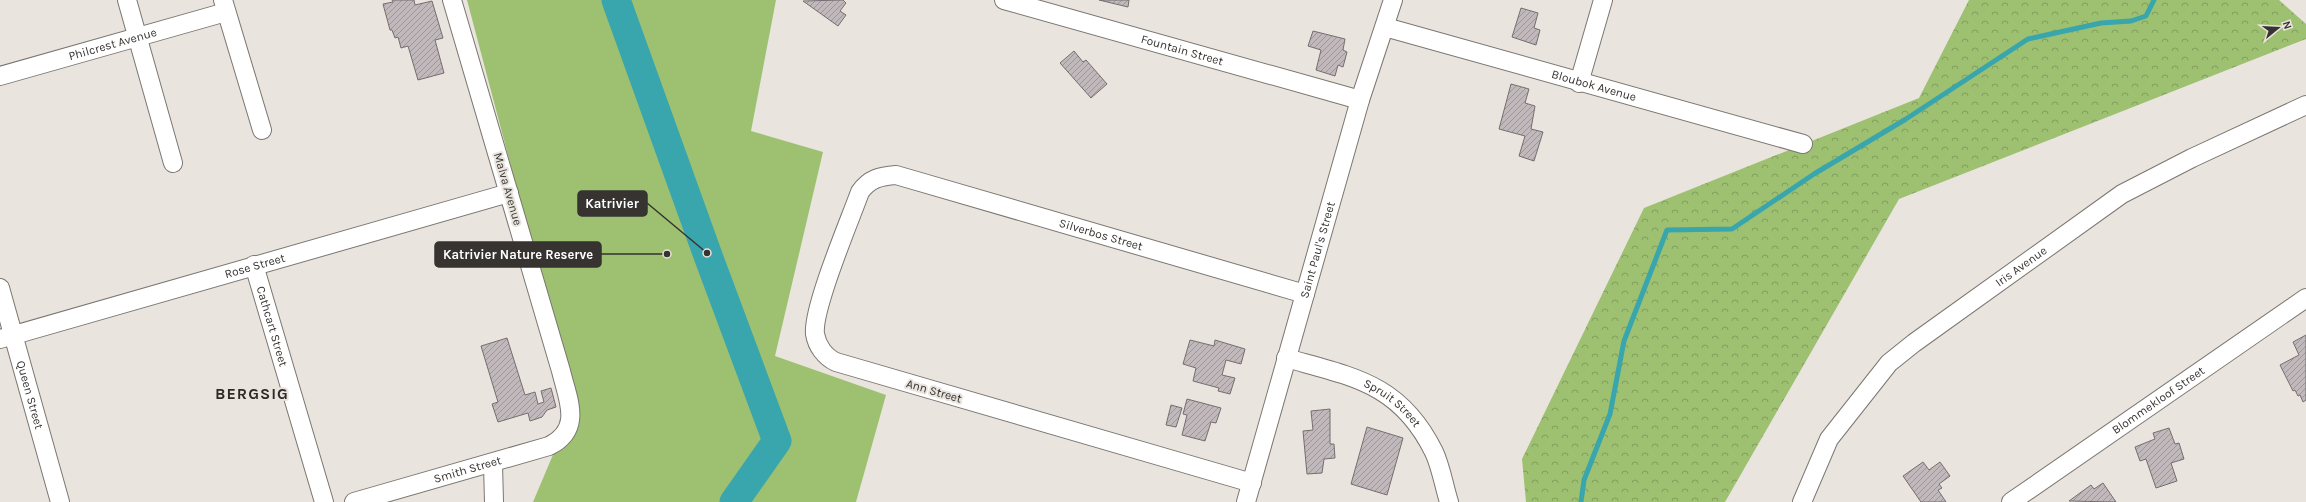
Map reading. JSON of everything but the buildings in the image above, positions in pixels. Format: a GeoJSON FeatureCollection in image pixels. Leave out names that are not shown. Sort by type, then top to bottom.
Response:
{"type":"FeatureCollection","features":[{"type":"Feature","properties":{"kind":"street"},"geometry":{"type":"LineString","coordinates":[[127,0],[172,163]]}},
{"type":"Feature","properties":{"kind":"street","name":"Malva Avenue"},"geometry":{"type":"LineString","coordinates":[[452,0],[561,371],[571,409],[570,424]]}},
{"type":"Feature","properties":{"kind":"street","name":"Fountain Street"},"geometry":{"type":"LineString","coordinates":[[1004,0],[1360,100]]}},
{"type":"Feature","properties":{"kind":"street","name":"Saint Paul's Street"},"geometry":{"type":"LineString","coordinates":[[1246,502],[1360,100],[1393,0]]}},
{"type":"Feature","properties":{"kind":"street"},"geometry":{"type":"LineString","coordinates":[[1579,83],[1603,0]]}},
{"type":"Feature","properties":{"kind":"street"},"geometry":{"type":"LineString","coordinates":[[224,6],[262,130]]}},
{"type":"Feature","properties":{"kind":"street","name":"Philcrest Avenue"},"geometry":{"type":"LineString","coordinates":[[0,76],[137,38],[224,6]]}},
{"type":"Feature","properties":{"kind":"street","name":"Bloubok Avenue"},"geometry":{"type":"LineString","coordinates":[[1385,27],[1579,83],[1803,144]]}},
{"type":"Feature","properties":{"kind":"street","name":"Iris Avenue"},"geometry":{"type":"LineString","coordinates":[[1802,502],[1829,438],[1889,364],[1914,343],[2122,194],[2192,158],[2306,105]]}},
{"type":"Feature","properties":{"kind":"street","name":"Silverbos Street"},"geometry":{"type":"LineString","coordinates":[[896,175],[1305,294]]}},
{"type":"Feature","properties":{"kind":"street","name":"Ann Street"},"geometry":{"type":"LineString","coordinates":[[896,175],[883,176],[874,179],[860,192],[816,318],[815,334],[818,345],[826,355],[836,362],[872,374],[1252,482]]}},
{"type":"Feature","properties":{"kind":"street","name":"Rose Street"},"geometry":{"type":"LineString","coordinates":[[7,337],[509,193]]}},
{"type":"Feature","properties":{"kind":"street","name":"Cathcart Street"},"geometry":{"type":"LineString","coordinates":[[254,265],[324,502]]}},
{"type":"Feature","properties":{"kind":"street","name":"Queen Street"},"geometry":{"type":"LineString","coordinates":[[0,288],[7,337],[60,502]]}},
{"type":"Feature","properties":{"kind":"street","name":"Blommekloof Street"},"geometry":{"type":"LineString","coordinates":[[2011,502],[2306,298]]}},
{"type":"Feature","properties":{"kind":"street","name":"Spruit Street"},"geometry":{"type":"LineString","coordinates":[[1286,358],[1361,380],[1382,390],[1394,400],[1418,424],[1434,453],[1449,502]]}},
{"type":"Feature","properties":{"kind":"street","name":"Smith Street"},"geometry":{"type":"LineString","coordinates":[[354,502],[493,464],[549,446],[564,436],[570,424]]}},
{"type":"Feature","properties":{"kind":"street"},"geometry":{"type":"LineString","coordinates":[[493,464],[494,502]]}},
{"type":"Feature","properties":{"kind":"green space"},"geometry":{"type":"Polygon","coordinates":[[[467,0],[776,0],[751,131],[823,152],[775,356],[886,395],[856,502],[533,502],[574,405],[467,0]]]}},
{"type":"Feature","properties":{"kind":"green space"},"geometry":{"type":"Polygon","coordinates":[[[1969,0],[2279,0],[2306,24],[2306,39],[1899,199],[1725,502],[1526,502],[1522,459],[1644,208],[1919,98],[1969,0]]]}},
{"type":"Feature","properties":{"kind":"waterway"},"geometry":{"type":"LineString","coordinates":[[616,0],[707,253],[777,441],[734,502]]}},
{"type":"Feature","properties":{"kind":"waterway"},"geometry":{"type":"LineString","coordinates":[[1581,502],[1584,480],[1610,414],[1624,341],[1667,230],[1732,229],[1814,174],[1906,119],[2028,39],[2101,23],[2131,21],[2146,16],[2154,0]]}},
{"type":"Feature","properties":{"kind":"place","name":"Katrivier"},"geometry":{"type":"Point","coordinates":[707,253]}},
{"type":"Feature","properties":{"kind":"place","name":"Katrivier Nature Reserve"},"geometry":{"type":"Point","coordinates":[667,254]}},
{"type":"Feature","properties":{"kind":"district","name":"BERGSIG"},"geometry":{"type":"Point","coordinates":[252,393]}}]}
